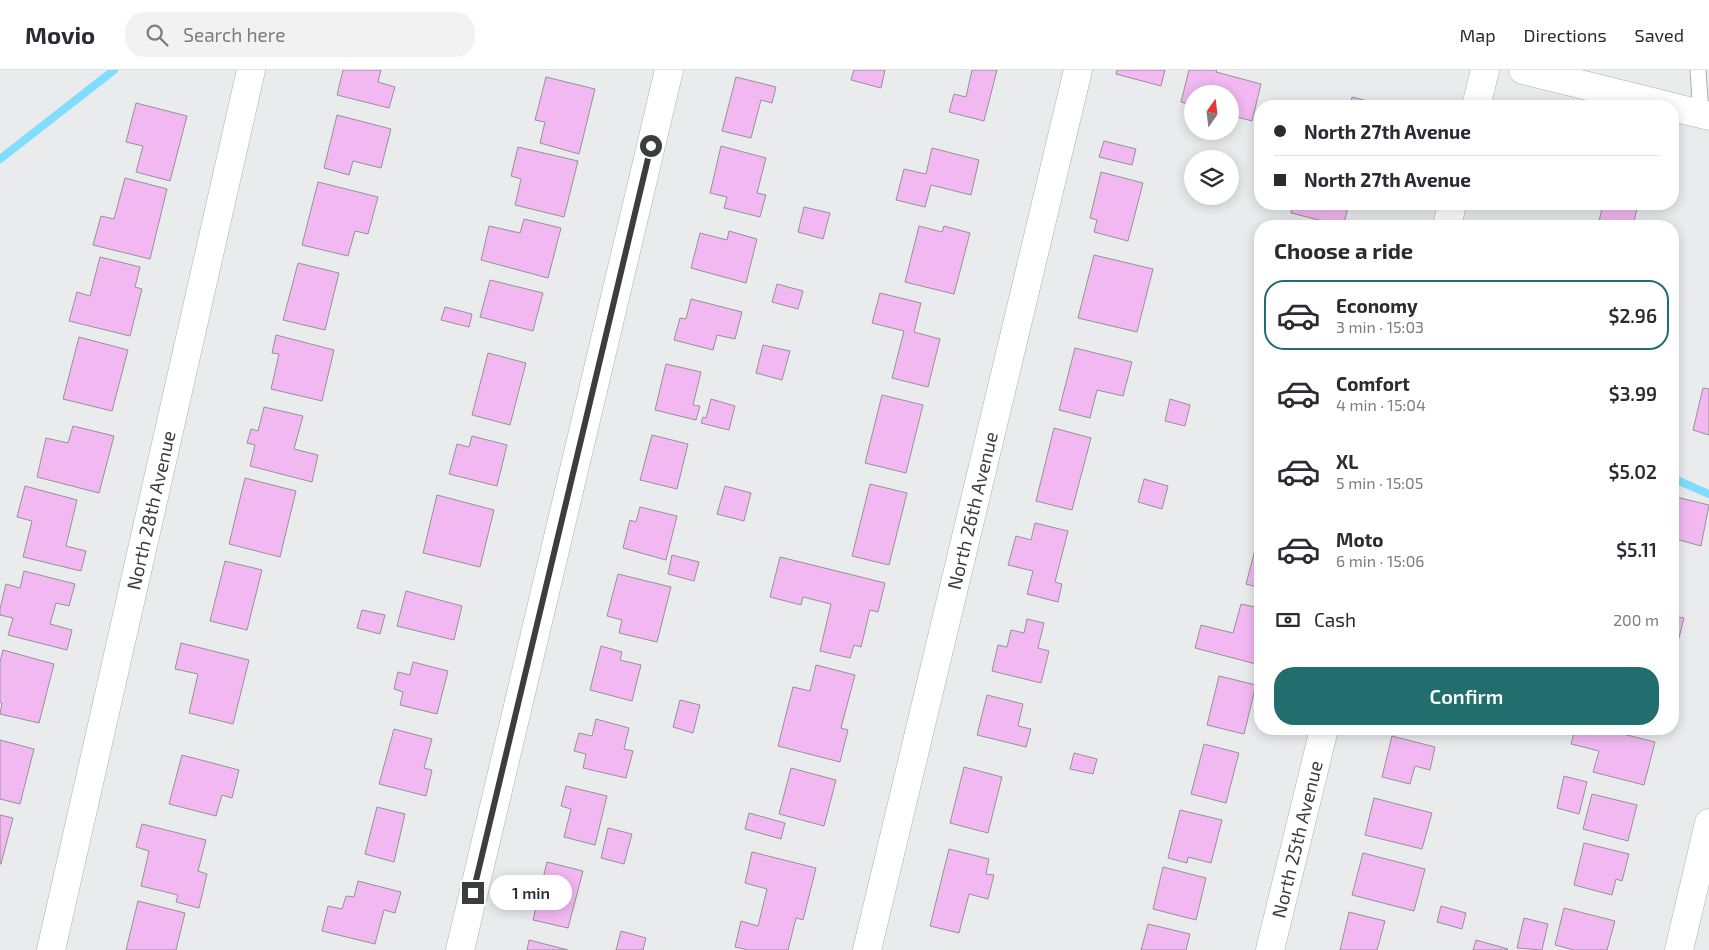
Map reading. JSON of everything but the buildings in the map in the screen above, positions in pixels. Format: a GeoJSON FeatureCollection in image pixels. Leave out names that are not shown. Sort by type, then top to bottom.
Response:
{"type":"FeatureCollection","features":[{"type":"Feature","properties":{"kind":"street","name":"North 28th Avenue"},"geometry":{"type":"LineString","coordinates":[[51,950],[251,70]]}},
{"type":"Feature","properties":{"kind":"street"},"geometry":{"type":"LineString","coordinates":[[460,950],[669,70]]}},
{"type":"Feature","properties":{"kind":"street","name":"North 26th Avenue"},"geometry":{"type":"LineString","coordinates":[[866,950],[1078,70]]}},
{"type":"Feature","properties":{"kind":"street"},"geometry":{"type":"LineString","coordinates":[[1478,100],[1485,70]]}},
{"type":"Feature","properties":{"kind":"street"},"geometry":{"type":"LineString","coordinates":[[1523,70],[1645,100]]}},
{"type":"Feature","properties":{"kind":"street"},"geometry":{"type":"LineString","coordinates":[[1679,109],[1705,115]]}},
{"type":"Feature","properties":{"kind":"street","name":"North 25th Avenue"},"geometry":{"type":"LineString","coordinates":[[1270,950],[1323,735]]}},
{"type":"Feature","properties":{"kind":"street"},"geometry":{"type":"LineString","coordinates":[[1679,950],[1709,823]]}},
{"type":"Feature","properties":{"kind":"lane"},"geometry":{"type":"LineString","coordinates":[[1698,70],[1705,115]]}},
{"type":"Feature","properties":{"kind":"waterway"},"geometry":{"type":"LineString","coordinates":[[0,159],[114,70]]}},
{"type":"Feature","properties":{"kind":"waterway"},"geometry":{"type":"LineString","coordinates":[[1679,481],[1709,494]]}},
{"type":"Feature","properties":{"kind":"route"},"geometry":{"type":"LineString","coordinates":[[473,893],[651,146]]}}]}
